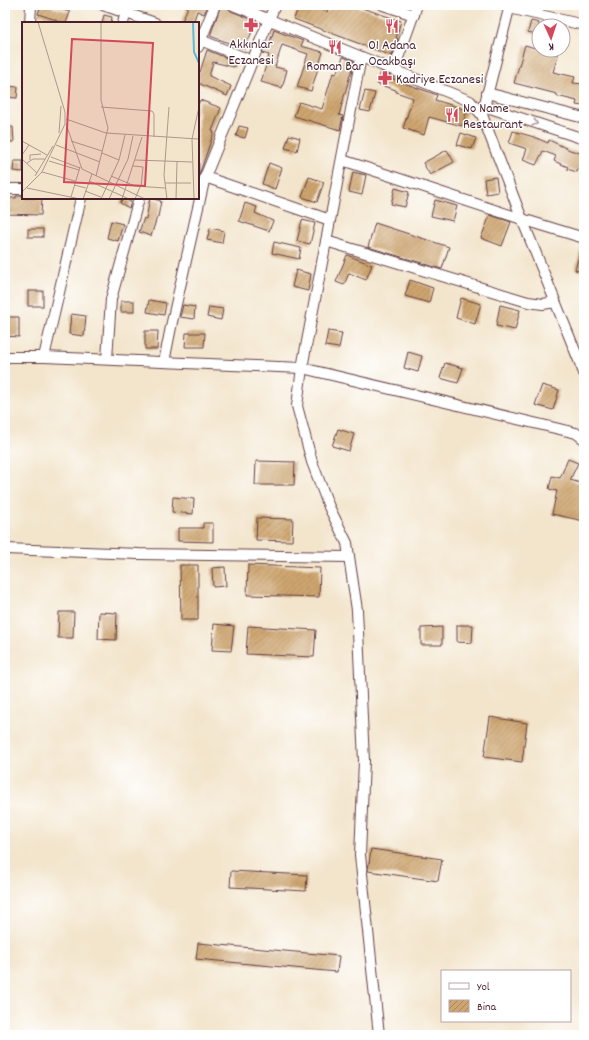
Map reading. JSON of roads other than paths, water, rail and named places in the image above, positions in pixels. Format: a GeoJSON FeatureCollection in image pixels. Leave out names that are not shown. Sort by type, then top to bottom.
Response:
{"type":"FeatureCollection","features":[{"type":"Feature","properties":{"kind":"street"},"geometry":{"type":"LineString","coordinates":[[30,5],[30,22]]}},
{"type":"Feature","properties":{"kind":"street"},"geometry":{"type":"LineString","coordinates":[[103,5],[127,8],[152,22]]}},
{"type":"Feature","properties":{"kind":"street"},"geometry":{"type":"LineString","coordinates":[[214,5],[199,42],[252,61]]}},
{"type":"Feature","properties":{"kind":"street"},"geometry":{"type":"LineString","coordinates":[[233,5],[394,69],[406,76],[470,101],[483,110],[584,139]]}},
{"type":"Feature","properties":{"kind":"street"},"geometry":{"type":"LineString","coordinates":[[164,362],[205,177],[275,5]]}},
{"type":"Feature","properties":{"kind":"street"},"geometry":{"type":"LineString","coordinates":[[383,5],[414,15]]}},
{"type":"Feature","properties":{"kind":"street"},"geometry":{"type":"LineString","coordinates":[[394,69],[417,5]]}},
{"type":"Feature","properties":{"kind":"street"},"geometry":{"type":"LineString","coordinates":[[584,26],[509,7],[483,110],[522,219],[584,373]]}},
{"type":"Feature","properties":{"kind":"street"},"geometry":{"type":"LineString","coordinates":[[123,22],[127,8]]}},
{"type":"Feature","properties":{"kind":"street"},"geometry":{"type":"LineString","coordinates":[[361,57],[302,368],[297,406],[312,462],[329,507],[347,543],[357,610],[364,761],[360,855],[379,1035]]}},
{"type":"Feature","properties":{"kind":"street"},"geometry":{"type":"LineString","coordinates":[[487,93],[584,118]]}},
{"type":"Feature","properties":{"kind":"street"},"geometry":{"type":"LineString","coordinates":[[342,160],[584,238]]}},
{"type":"Feature","properties":{"kind":"street"},"geometry":{"type":"LineString","coordinates":[[205,177],[330,220]]}},
{"type":"Feature","properties":{"kind":"street"},"geometry":{"type":"LineString","coordinates":[[5,189],[22,189]]}},
{"type":"Feature","properties":{"kind":"street"},"geometry":{"type":"LineString","coordinates":[[44,357],[81,199]]}},
{"type":"Feature","properties":{"kind":"street"},"geometry":{"type":"LineString","coordinates":[[107,359],[111,299],[139,199]]}},
{"type":"Feature","properties":{"kind":"street"},"geometry":{"type":"LineString","coordinates":[[326,241],[528,302],[543,304],[555,302]]}},
{"type":"Feature","properties":{"kind":"street"},"geometry":{"type":"LineString","coordinates":[[5,358],[44,357],[107,359],[302,368],[581,433]]}},
{"type":"Feature","properties":{"kind":"street"},"geometry":{"type":"LineString","coordinates":[[5,549],[139,554],[349,557]]}},
{"type":"Feature","properties":{"kind":"place","name":"Akkınlar Eczanesi"},"geometry":{"type":"Point","coordinates":[251,25]}},
{"type":"Feature","properties":{"kind":"place","name":"01 Adana Ocakbaşı"},"geometry":{"type":"Point","coordinates":[392,26]}},
{"type":"Feature","properties":{"kind":"place","name":"Roman Bar"},"geometry":{"type":"Point","coordinates":[335,47]}},
{"type":"Feature","properties":{"kind":"place","name":"Kadriye Eczanesi"},"geometry":{"type":"Point","coordinates":[385,78]}},
{"type":"Feature","properties":{"kind":"place","name":"No Name Restaurant"},"geometry":{"type":"Point","coordinates":[452,115]}}]}
